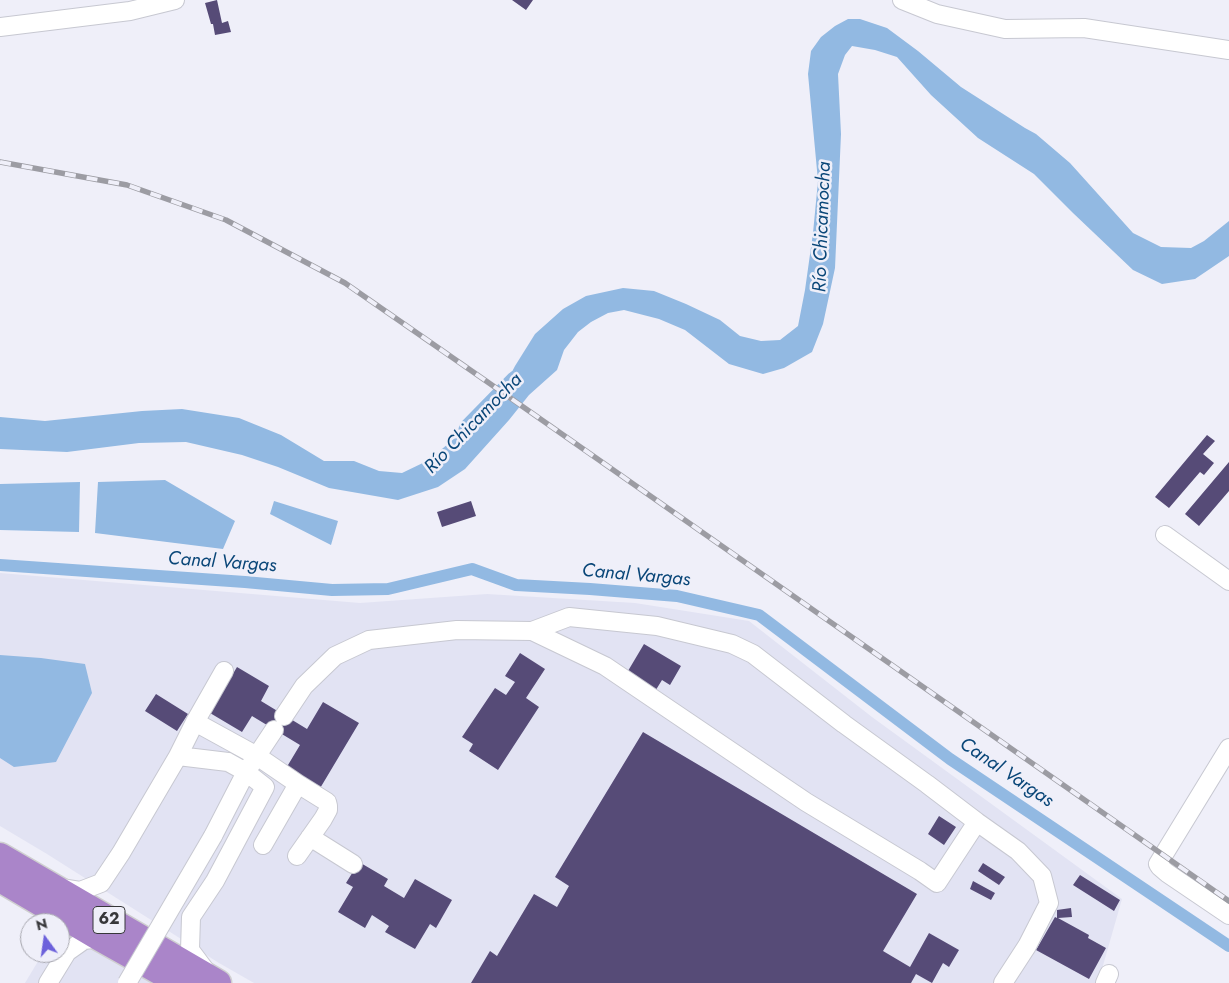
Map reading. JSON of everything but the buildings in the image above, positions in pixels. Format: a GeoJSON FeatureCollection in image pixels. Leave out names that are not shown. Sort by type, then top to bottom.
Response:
{"type":"FeatureCollection","features":[{"type":"Feature","properties":{"kind":"highway","name":"62"},"geometry":{"type":"LineString","coordinates":[[0,856],[216,982]]}},
{"type":"Feature","properties":{"kind":"highway","name":"62"},"geometry":{"type":"LineString","coordinates":[[0,879],[172,980]]}},
{"type":"Feature","properties":{"kind":"street"},"geometry":{"type":"LineString","coordinates":[[0,27],[130,11],[175,0]]}},
{"type":"Feature","properties":{"kind":"street"},"geometry":{"type":"LineString","coordinates":[[902,0],[937,14],[1005,29],[1084,28],[1229,50]]}},
{"type":"Feature","properties":{"kind":"street"},"geometry":{"type":"LineString","coordinates":[[1165,535],[1229,581]]}},
{"type":"Feature","properties":{"kind":"street"},"geometry":{"type":"LineString","coordinates":[[228,762],[250,752],[279,723],[304,686],[335,656],[369,640],[457,630],[532,631],[569,617],[657,626],[732,644],[753,654],[844,724],[1018,850],[1042,876],[1049,903],[1027,946],[1003,983]]}},
{"type":"Feature","properties":{"kind":"street"},"geometry":{"type":"LineString","coordinates":[[532,631],[605,666],[806,802],[937,883],[977,822]]}},
{"type":"Feature","properties":{"kind":"street"},"geometry":{"type":"LineString","coordinates":[[49,886],[80,891],[101,883],[121,853],[178,756],[224,671]]}},
{"type":"Feature","properties":{"kind":"street"},"geometry":{"type":"LineString","coordinates":[[195,722],[250,752],[327,802],[328,810],[297,856]]}},
{"type":"Feature","properties":{"kind":"street"},"geometry":{"type":"LineString","coordinates":[[1229,748],[1158,864],[1160,868],[1229,915]]}},
{"type":"Feature","properties":{"kind":"street"},"geometry":{"type":"LineString","coordinates":[[127,983],[213,836],[246,772],[250,752]]}},
{"type":"Feature","properties":{"kind":"street"},"geometry":{"type":"LineString","coordinates":[[178,756],[228,762],[246,772],[266,787]]}},
{"type":"Feature","properties":{"kind":"street"},"geometry":{"type":"LineString","coordinates":[[216,982],[190,950],[191,916],[215,881],[277,770]]}},
{"type":"Feature","properties":{"kind":"street"},"geometry":{"type":"LineString","coordinates":[[263,845],[298,784]]}},
{"type":"Feature","properties":{"kind":"street"},"geometry":{"type":"LineString","coordinates":[[310,837],[353,864]]}},
{"type":"Feature","properties":{"kind":"street"},"geometry":{"type":"LineString","coordinates":[[48,983],[67,952],[84,940],[100,938]]}},
{"type":"Feature","properties":{"kind":"shaded area"},"geometry":{"type":"Polygon","coordinates":[[[0,573],[360,603],[487,594],[635,603],[749,621],[872,717],[1122,899],[1098,983],[254,983],[0,826],[0,573]]]}},
{"type":"Feature","properties":{"kind":"shaded area"},"geometry":{"type":"Polygon","coordinates":[[[70,931],[161,983],[25,983],[37,963],[70,963],[70,931]]]}},
{"type":"Feature","properties":{"kind":"water"},"geometry":{"type":"Polygon","coordinates":[[[848,19],[860,19],[887,28],[961,87],[1036,134],[1070,163],[1133,233],[1161,247],[1191,248],[1204,241],[1229,221],[1229,256],[1195,279],[1162,284],[1133,270],[1034,174],[978,138],[931,95],[897,57],[875,50],[852,46],[845,55],[838,74],[841,134],[835,268],[823,324],[812,352],[784,368],[763,374],[729,364],[685,330],[659,319],[624,310],[608,313],[578,332],[564,350],[557,370],[529,395],[465,469],[438,487],[398,500],[329,488],[278,467],[242,455],[186,442],[139,443],[67,452],[0,449],[0,417],[45,421],[182,409],[239,418],[281,435],[324,461],[354,461],[379,471],[402,473],[429,460],[495,404],[535,334],[563,309],[586,296],[623,288],[654,291],[720,320],[740,336],[761,341],[780,340],[798,326],[813,233],[818,181],[808,74],[811,51],[821,37],[848,19]]]}},
{"type":"Feature","properties":{"kind":"water"},"geometry":{"type":"Polygon","coordinates":[[[165,480],[235,521],[223,549],[95,533],[98,482],[165,480]]]}},
{"type":"Feature","properties":{"kind":"water"},"geometry":{"type":"Polygon","coordinates":[[[80,482],[79,532],[0,530],[0,484],[80,482]]]}},
{"type":"Feature","properties":{"kind":"water"},"geometry":{"type":"Polygon","coordinates":[[[274,501],[338,521],[331,545],[270,514],[274,501]]]}},
{"type":"Feature","properties":{"kind":"water"},"geometry":{"type":"Polygon","coordinates":[[[0,655],[85,664],[92,693],[56,762],[14,767],[0,758],[0,655]]]}},
{"type":"Feature","properties":{"kind":"waterway","name":"Río Chicamocha"},"geometry":{"type":"LineString","coordinates":[[469,429],[516,381]]}},
{"type":"Feature","properties":{"kind":"waterway","name":"Canal Vargas"},"geometry":{"type":"LineString","coordinates":[[0,565],[332,590],[388,589],[472,569],[516,585],[677,596],[759,615],[950,759],[1229,946]]}},
{"type":"Feature","properties":{"kind":"railway"},"geometry":{"type":"LineString","coordinates":[[0,162],[127,185],[226,220],[345,283],[1229,901]]}}]}
